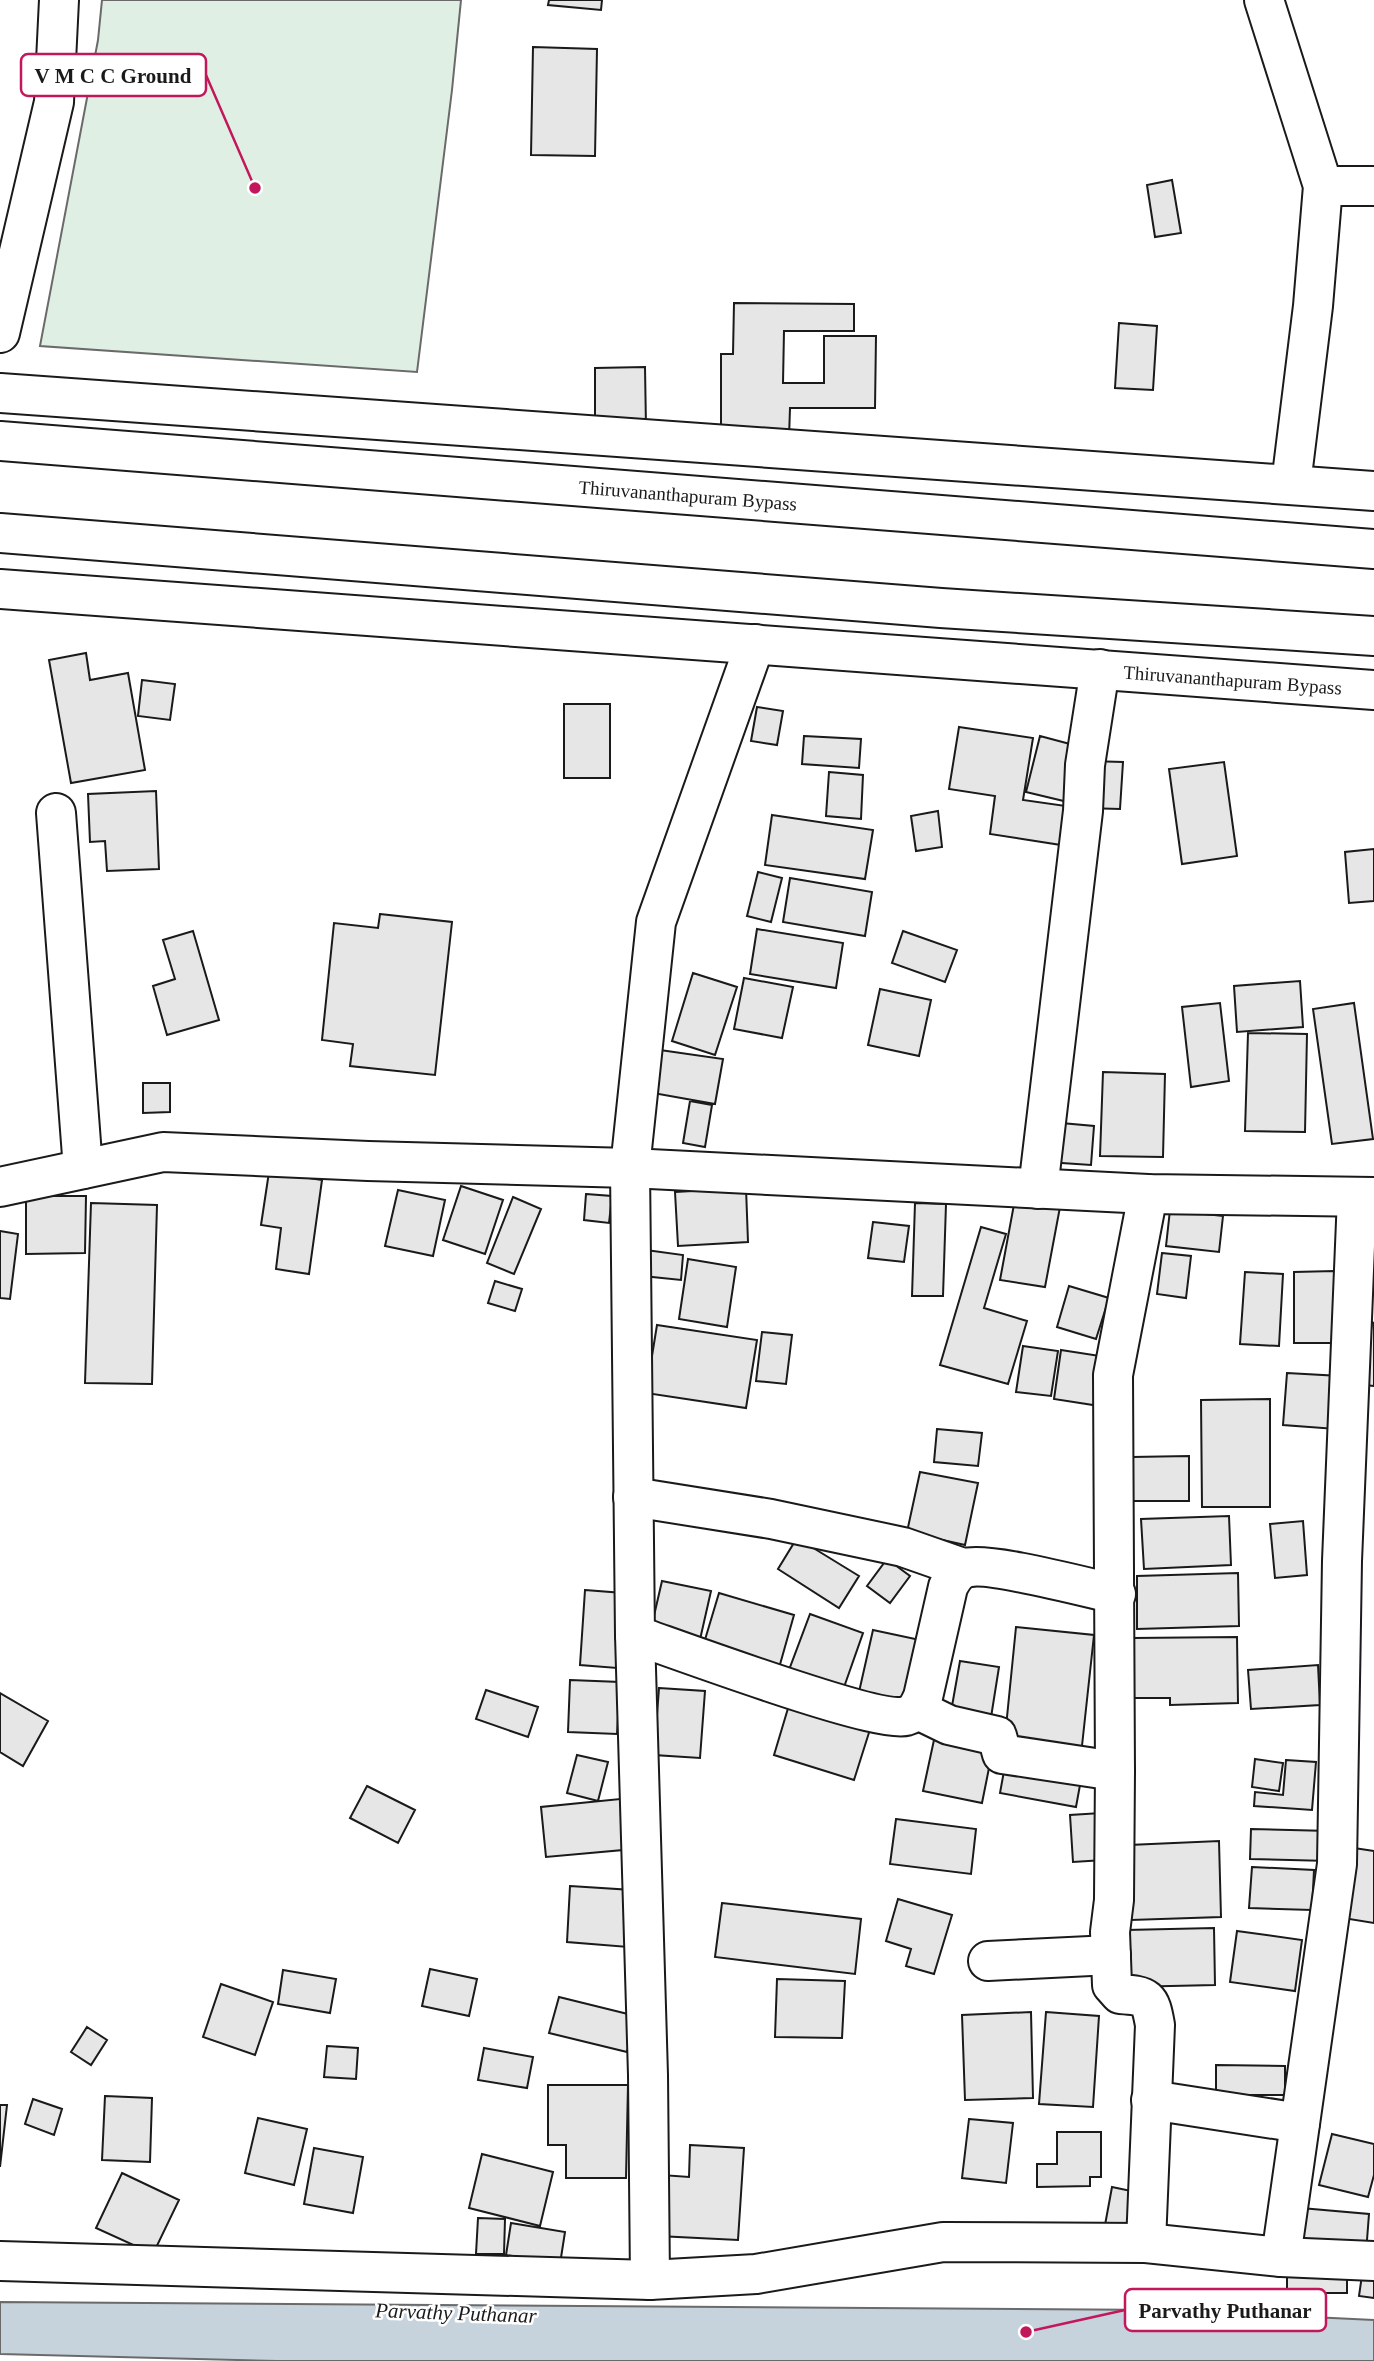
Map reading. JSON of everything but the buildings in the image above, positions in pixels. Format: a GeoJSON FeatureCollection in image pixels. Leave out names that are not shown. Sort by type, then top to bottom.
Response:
{"type":"FeatureCollection","features":[{"type":"Feature","properties":{"kind":"main road"},"geometry":{"type":"LineString","coordinates":[[0,333],[54,102],[59,0]]}},
{"type":"Feature","properties":{"kind":"main road"},"geometry":{"type":"LineString","coordinates":[[1264,0],[1323,186],[1313,306],[1292,484]]}},
{"type":"Feature","properties":{"kind":"main road"},"geometry":{"type":"LineString","coordinates":[[1323,186],[1374,186]]}},
{"type":"Feature","properties":{"kind":"main road"},"geometry":{"type":"LineString","coordinates":[[0,393],[1374,491]]}},
{"type":"Feature","properties":{"kind":"main road","name":"Thiruvananthapuram Bypass"},"geometry":{"type":"LineString","coordinates":[[0,441],[1374,549]]}},
{"type":"Feature","properties":{"kind":"main road"},"geometry":{"type":"LineString","coordinates":[[0,533],[941,608],[1374,636]]}},
{"type":"Feature","properties":{"kind":"main road","name":"Thiruvananthapuram Bypass"},"geometry":{"type":"LineString","coordinates":[[0,589],[1374,690]]}},
{"type":"Feature","properties":{"kind":"main road"},"geometry":{"type":"LineString","coordinates":[[650,2280],[648,2075],[635,1635],[630,1168],[656,922],[755,644]]}},
{"type":"Feature","properties":{"kind":"main road"},"geometry":{"type":"LineString","coordinates":[[1038,1188],[1083,811],[1085,765],[1100,668]]}},
{"type":"Feature","properties":{"kind":"main road"},"geometry":{"type":"LineString","coordinates":[[56,813],[83,1169]]}},
{"type":"Feature","properties":{"kind":"main road"},"geometry":{"type":"LineString","coordinates":[[0,1187],[163,1152],[630,1168],[1148,1194],[1366,1197],[1342,1561],[1337,1864],[1281,2257]]}},
{"type":"Feature","properties":{"kind":"main road"},"geometry":{"type":"LineString","coordinates":[[1146,2243],[1155,2025],[1151,2003],[1142,1996],[1120,1994],[1112,1985],[1110,1932],[1114,1900],[1116,1594],[1113,1375],[1148,1194]]}},
{"type":"Feature","properties":{"kind":"main road"},"geometry":{"type":"LineString","coordinates":[[633,1497],[771,1519],[903,1548],[963,1568],[975,1566],[997,1569],[1116,1594]]}},
{"type":"Feature","properties":{"kind":"main road"},"geometry":{"type":"LineString","coordinates":[[635,1635],[832,1701],[888,1716],[905,1716],[918,1710],[948,1587],[953,1577],[963,1568]]}},
{"type":"Feature","properties":{"kind":"main road"},"geometry":{"type":"LineString","coordinates":[[918,1710],[949,1726],[997,1736],[1002,1754],[1115,1771]]}},
{"type":"Feature","properties":{"kind":"main road"},"geometry":{"type":"LineString","coordinates":[[988,1961],[1111,1955]]}},
{"type":"Feature","properties":{"kind":"main road"},"geometry":{"type":"LineString","coordinates":[[1152,2100],[1300,2123]]}},
{"type":"Feature","properties":{"kind":"main road"},"geometry":{"type":"LineString","coordinates":[[0,2261],[650,2280],[756,2274],[943,2242],[1146,2243],[1281,2257],[1374,2261]]}},
{"type":"Feature","properties":{"kind":"green space"},"geometry":{"type":"Polygon","coordinates":[[[102,0],[461,0],[417,372],[40,346],[98,40],[102,0]]]}},
{"type":"Feature","properties":{"kind":"water"},"geometry":{"type":"Polygon","coordinates":[[[0,2302],[1168,2310],[1374,2320],[1374,2361],[277,2361],[0,2354],[0,2302]]]}},
{"type":"Feature","properties":{"kind":"place","name":"V M C C Ground"},"geometry":{"type":"Point","coordinates":[255,188]}},
{"type":"Feature","properties":{"kind":"place","name":"Parvathy Puthanar"},"geometry":{"type":"Point","coordinates":[1026,2332]}}]}
